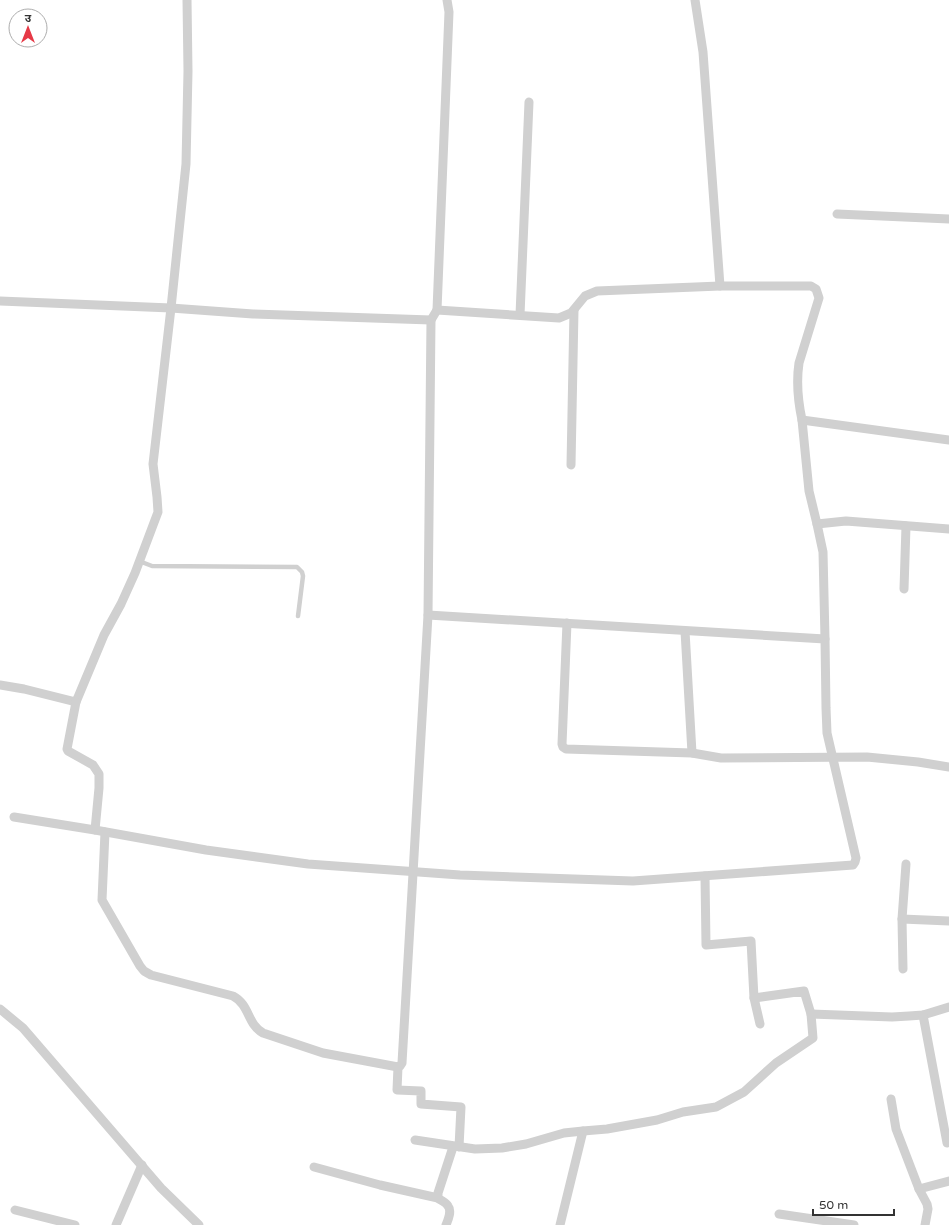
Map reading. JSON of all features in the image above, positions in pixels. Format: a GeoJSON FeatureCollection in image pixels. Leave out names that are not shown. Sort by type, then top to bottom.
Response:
{"type":"FeatureCollection","features":[{"type":"Feature","properties":{"kind":"street"},"geometry":{"type":"LineString","coordinates":[[96,830],[99,774],[92,764],[68,751],[67,749],[76,702],[104,635],[121,604],[158,512],[153,464],[186,164],[188,71],[187,0]]}},
{"type":"Feature","properties":{"kind":"street"},"geometry":{"type":"LineString","coordinates":[[438,1198],[438,1193],[456,1147],[461,1107],[421,1104],[421,1091],[397,1090],[398,1067],[402,1063],[428,615],[431,320],[437,310],[449,12],[447,0]]}},
{"type":"Feature","properties":{"kind":"street"},"geometry":{"type":"LineString","coordinates":[[695,0],[703,52],[720,286]]}},
{"type":"Feature","properties":{"kind":"street"},"geometry":{"type":"LineString","coordinates":[[520,315],[529,102]]}},
{"type":"Feature","properties":{"kind":"street"},"geometry":{"type":"LineString","coordinates":[[837,214],[949,219]]}},
{"type":"Feature","properties":{"kind":"street"},"geometry":{"type":"LineString","coordinates":[[14,817],[206,850],[300,863],[500,877],[633,881],[853,865],[856,858],[827,734],[823,552],[809,492],[802,420],[798,400],[798,373],[800,363],[819,298],[816,289],[811,286],[720,286],[597,291],[585,296],[574,310],[568,315],[559,318],[437,310]]}},
{"type":"Feature","properties":{"kind":"street"},"geometry":{"type":"LineString","coordinates":[[0,301],[171,308],[252,314],[431,320]]}},
{"type":"Feature","properties":{"kind":"street"},"geometry":{"type":"LineString","coordinates":[[571,465],[574,310]]}},
{"type":"Feature","properties":{"kind":"street"},"geometry":{"type":"LineString","coordinates":[[802,420],[949,440]]}},
{"type":"Feature","properties":{"kind":"street"},"geometry":{"type":"LineString","coordinates":[[817,524],[846,521],[949,529]]}},
{"type":"Feature","properties":{"kind":"street"},"geometry":{"type":"LineString","coordinates":[[904,589],[906,526]]}},
{"type":"Feature","properties":{"kind":"street"},"geometry":{"type":"LineString","coordinates":[[428,615],[825,639]]}},
{"type":"Feature","properties":{"kind":"street"},"geometry":{"type":"LineString","coordinates":[[567,623],[562,744],[566,749],[692,753],[721,758],[867,757],[918,762],[949,767]]}},
{"type":"Feature","properties":{"kind":"street"},"geometry":{"type":"LineString","coordinates":[[686,631],[692,753]]}},
{"type":"Feature","properties":{"kind":"street"},"geometry":{"type":"LineString","coordinates":[[0,685],[24,689],[76,702]]}},
{"type":"Feature","properties":{"kind":"street"},"geometry":{"type":"LineString","coordinates":[[105,832],[102,900],[144,971],[151,975],[233,996],[243,1003],[254,1026],[263,1033],[323,1053],[398,1067]]}},
{"type":"Feature","properties":{"kind":"street"},"geometry":{"type":"LineString","coordinates":[[903,969],[902,919],[906,864]]}},
{"type":"Feature","properties":{"kind":"street"},"geometry":{"type":"LineString","coordinates":[[705,876],[706,945],[751,941],[754,998],[760,1024]]}},
{"type":"Feature","properties":{"kind":"street"},"geometry":{"type":"LineString","coordinates":[[902,919],[949,921]]}},
{"type":"Feature","properties":{"kind":"street"},"geometry":{"type":"LineString","coordinates":[[415,1140],[475,1149],[502,1148],[526,1144],[564,1133],[614,1128],[657,1120],[683,1112],[716,1107],[744,1092],[776,1063],[812,1038],[811,1014],[804,991],[754,998]]}},
{"type":"Feature","properties":{"kind":"street"},"geometry":{"type":"LineString","coordinates":[[811,1014],[892,1017],[923,1015],[949,1007]]}},
{"type":"Feature","properties":{"kind":"street"},"geometry":{"type":"LineString","coordinates":[[0,1009],[23,1028],[161,1188],[199,1225]]}},
{"type":"Feature","properties":{"kind":"street"},"geometry":{"type":"LineString","coordinates":[[923,1015],[947,1143]]}},
{"type":"Feature","properties":{"kind":"street"},"geometry":{"type":"LineString","coordinates":[[891,1099],[896,1129],[919,1189],[928,1206],[925,1225]]}},
{"type":"Feature","properties":{"kind":"street"},"geometry":{"type":"LineString","coordinates":[[560,1225],[583,1131]]}},
{"type":"Feature","properties":{"kind":"street"},"geometry":{"type":"LineString","coordinates":[[116,1225],[142,1165]]}},
{"type":"Feature","properties":{"kind":"street"},"geometry":{"type":"LineString","coordinates":[[314,1167],[438,1198],[440,1201],[448,1205],[450,1209],[446,1225]]}},
{"type":"Feature","properties":{"kind":"street"},"geometry":{"type":"LineString","coordinates":[[919,1189],[949,1181]]}},
{"type":"Feature","properties":{"kind":"street"},"geometry":{"type":"LineString","coordinates":[[15,1210],[75,1225]]}},
{"type":"Feature","properties":{"kind":"street"},"geometry":{"type":"LineString","coordinates":[[779,1214],[854,1225]]}},
{"type":"Feature","properties":{"kind":"lane"},"geometry":{"type":"LineString","coordinates":[[139,562],[152,566],[297,567],[302,572],[303,576],[298,616]]}}]}
